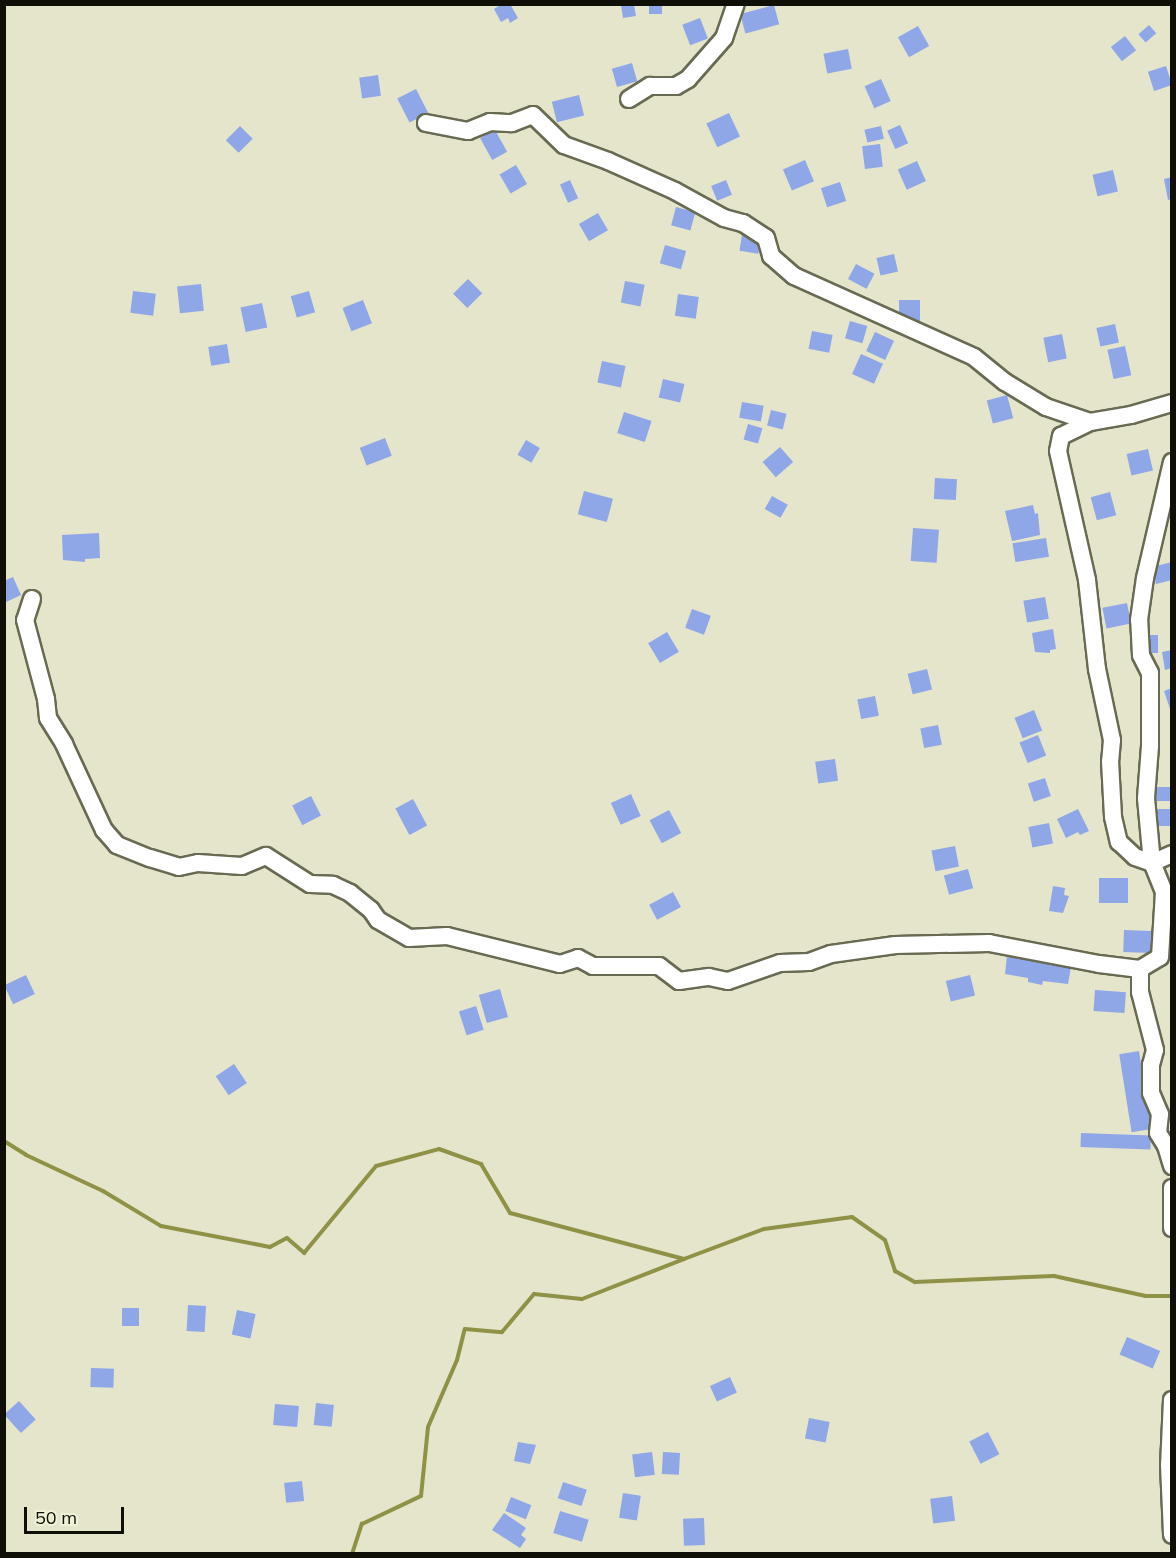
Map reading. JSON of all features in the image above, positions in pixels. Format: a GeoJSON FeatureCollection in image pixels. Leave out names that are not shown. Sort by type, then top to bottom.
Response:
{"type":"FeatureCollection","features":[{"type":"Feature","properties":{"kind":"street"},"geometry":{"type":"LineString","coordinates":[[629,99],[650,86],[676,86],[688,80],[724,38],[736,4]]}},
{"type":"Feature","properties":{"kind":"street"},"geometry":{"type":"LineString","coordinates":[[426,123],[468,131],[490,122],[512,123],[533,115],[564,145],[675,191],[724,218],[743,223],[766,238],[771,256],[794,276],[975,357],[1005,382],[1046,406],[1090,422]]}},
{"type":"Feature","properties":{"kind":"street"},"geometry":{"type":"LineString","coordinates":[[1172,403],[1131,415],[1090,422],[1060,436],[1058,451],[1087,580],[1097,669],[1112,740],[1110,761],[1113,817],[1119,842],[1135,857],[1152,862],[1172,854]]}},
{"type":"Feature","properties":{"kind":"street"},"geometry":{"type":"LineString","coordinates":[[32,599],[25,620],[46,699],[48,718],[64,744],[105,830],[117,845],[150,858],[179,867],[198,863],[242,866],[266,856],[310,884],[333,885],[350,893],[371,910],[378,920],[409,938],[447,936],[560,964],[578,958],[593,966],[659,966],[679,981],[709,977],[728,981],[780,963],[809,962],[831,954],[895,945],[989,943],[1099,964],[1140,969],[1160,957],[1164,892],[1152,862],[1146,798],[1150,746],[1150,673],[1141,655],[1139,620],[1145,578],[1172,462]]}},
{"type":"Feature","properties":{"kind":"street"},"geometry":{"type":"LineString","coordinates":[[1140,969],[1140,992],[1155,1050],[1151,1065],[1152,1093],[1160,1114],[1158,1133],[1166,1146],[1172,1166]]}},
{"type":"Feature","properties":{"kind":"street"},"geometry":{"type":"LineString","coordinates":[[1172,1188],[1172,1228]]}},
{"type":"Feature","properties":{"kind":"street"},"geometry":{"type":"LineString","coordinates":[[1172,1400],[1169,1465],[1172,1535]]}},
{"type":"Feature","properties":{"kind":"building"},"geometry":{"type":"Polygon","coordinates":[[[502,4],[510,4],[518,18],[510,23],[508,18],[501,22],[494,9],[502,4]]]}},
{"type":"Feature","properties":{"kind":"building"},"geometry":{"type":"Polygon","coordinates":[[[649,4],[662,4],[662,14],[649,14],[649,4]]]}},
{"type":"Feature","properties":{"kind":"building"},"geometry":{"type":"Polygon","coordinates":[[[621,5],[634,5],[636,16],[623,18],[621,5]]]}},
{"type":"Feature","properties":{"kind":"building"},"geometry":{"type":"Polygon","coordinates":[[[774,5],[779,24],[745,33],[740,14],[774,5]]]}},
{"type":"Feature","properties":{"kind":"building"},"geometry":{"type":"Polygon","coordinates":[[[700,18],[708,39],[690,45],[682,25],[700,18]]]}},
{"type":"Feature","properties":{"kind":"building"},"geometry":{"type":"Polygon","coordinates":[[[1149,25],[1156,33],[1146,42],[1138,34],[1149,25]]]}},
{"type":"Feature","properties":{"kind":"building"},"geometry":{"type":"Polygon","coordinates":[[[918,26],[929,46],[909,57],[898,37],[918,26]]]}},
{"type":"Feature","properties":{"kind":"building"},"geometry":{"type":"Polygon","coordinates":[[[1125,36],[1136,50],[1122,61],[1111,47],[1125,36]]]}},
{"type":"Feature","properties":{"kind":"building"},"geometry":{"type":"Polygon","coordinates":[[[848,49],[852,69],[827,73],[823,54],[848,49]]]}},
{"type":"Feature","properties":{"kind":"building"},"geometry":{"type":"Polygon","coordinates":[[[632,63],[637,81],[617,87],[612,69],[632,63]]]}},
{"type":"Feature","properties":{"kind":"building"},"geometry":{"type":"Polygon","coordinates":[[[1166,66],[1172,85],[1154,91],[1148,72],[1166,66]]]}},
{"type":"Feature","properties":{"kind":"building"},"geometry":{"type":"Polygon","coordinates":[[[378,75],[381,96],[362,98],[359,78],[378,75]]]}},
{"type":"Feature","properties":{"kind":"building"},"geometry":{"type":"Polygon","coordinates":[[[881,79],[891,101],[874,108],[865,86],[881,79]]]}},
{"type":"Feature","properties":{"kind":"building"},"geometry":{"type":"Polygon","coordinates":[[[416,89],[428,113],[410,123],[397,99],[416,89]]]}},
{"type":"Feature","properties":{"kind":"building"},"geometry":{"type":"Polygon","coordinates":[[[579,95],[584,115],[557,122],[552,102],[579,95]]]}},
{"type":"Feature","properties":{"kind":"building"},"geometry":{"type":"Polygon","coordinates":[[[729,113],[740,137],[717,147],[706,124],[729,113]]]}},
{"type":"Feature","properties":{"kind":"building"},"geometry":{"type":"Polygon","coordinates":[[[900,125],[908,143],[895,149],[887,131],[900,125]]]}},
{"type":"Feature","properties":{"kind":"building"},"geometry":{"type":"Polygon","coordinates":[[[240,126],[253,139],[239,153],[226,140],[240,126]]]}},
{"type":"Feature","properties":{"kind":"building"},"geometry":{"type":"Polygon","coordinates":[[[881,126],[884,139],[867,142],[864,130],[881,126]]]}},
{"type":"Feature","properties":{"kind":"building"},"geometry":{"type":"Polygon","coordinates":[[[495,130],[507,152],[492,160],[480,138],[495,130]]]}},
{"type":"Feature","properties":{"kind":"building"},"geometry":{"type":"Polygon","coordinates":[[[880,144],[883,167],[865,169],[862,146],[880,144]]]}},
{"type":"Feature","properties":{"kind":"building"},"geometry":{"type":"Polygon","coordinates":[[[805,160],[814,181],[792,191],[783,169],[805,160]]]}},
{"type":"Feature","properties":{"kind":"building"},"geometry":{"type":"Polygon","coordinates":[[[917,161],[926,181],[907,190],[898,170],[917,161]]]}},
{"type":"Feature","properties":{"kind":"building"},"geometry":{"type":"Polygon","coordinates":[[[516,165],[527,184],[511,194],[500,175],[516,165]]]}},
{"type":"Feature","properties":{"kind":"building"},"geometry":{"type":"Polygon","coordinates":[[[1113,170],[1118,191],[1097,196],[1093,175],[1113,170]]]}},
{"type":"Feature","properties":{"kind":"building"},"geometry":{"type":"Polygon","coordinates":[[[1172,177],[1172,199],[1168,200],[1164,179],[1172,177]]]}},
{"type":"Feature","properties":{"kind":"building"},"geometry":{"type":"Polygon","coordinates":[[[570,180],[578,198],[568,203],[560,184],[570,180]]]}},
{"type":"Feature","properties":{"kind":"building"},"geometry":{"type":"Polygon","coordinates":[[[726,180],[732,195],[717,201],[711,186],[726,180]]]}},
{"type":"Feature","properties":{"kind":"building"},"geometry":{"type":"Polygon","coordinates":[[[840,182],[846,201],[827,207],[821,188],[840,182]]]}},
{"type":"Feature","properties":{"kind":"building"},"geometry":{"type":"Polygon","coordinates":[[[676,207],[695,212],[690,231],[671,225],[676,207]]]}},
{"type":"Feature","properties":{"kind":"building"},"geometry":{"type":"Polygon","coordinates":[[[598,213],[608,230],[589,241],[579,224],[598,213]]]}},
{"type":"Feature","properties":{"kind":"building"},"geometry":{"type":"Polygon","coordinates":[[[742,235],[761,238],[758,254],[739,251],[742,235]]]}},
{"type":"Feature","properties":{"kind":"building"},"geometry":{"type":"Polygon","coordinates":[[[665,245],[686,251],[681,269],[660,263],[665,245]]]}},
{"type":"Feature","properties":{"kind":"building"},"geometry":{"type":"Polygon","coordinates":[[[894,254],[898,272],[881,276],[876,258],[894,254]]]}},
{"type":"Feature","properties":{"kind":"building"},"geometry":{"type":"Polygon","coordinates":[[[856,264],[875,274],[867,289],[848,279],[856,264]]]}},
{"type":"Feature","properties":{"kind":"building"},"geometry":{"type":"Polygon","coordinates":[[[468,279],[482,293],[467,308],[453,294],[468,279]]]}},
{"type":"Feature","properties":{"kind":"building"},"geometry":{"type":"Polygon","coordinates":[[[625,281],[645,285],[640,306],[621,303],[625,281]]]}},
{"type":"Feature","properties":{"kind":"building"},"geometry":{"type":"Polygon","coordinates":[[[201,284],[204,311],[180,313],[177,287],[201,284]]]}},
{"type":"Feature","properties":{"kind":"building"},"geometry":{"type":"Polygon","coordinates":[[[133,291],[156,294],[153,316],[130,313],[133,291]]]}},
{"type":"Feature","properties":{"kind":"building"},"geometry":{"type":"Polygon","coordinates":[[[309,291],[315,312],[297,317],[291,296],[309,291]]]}},
{"type":"Feature","properties":{"kind":"building"},"geometry":{"type":"Polygon","coordinates":[[[678,294],[699,297],[696,319],[675,316],[678,294]]]}},
{"type":"Feature","properties":{"kind":"building"},"geometry":{"type":"Polygon","coordinates":[[[363,300],[372,323],[351,331],[342,308],[363,300]]]}},
{"type":"Feature","properties":{"kind":"building"},"geometry":{"type":"Polygon","coordinates":[[[899,300],[920,300],[920,321],[899,321],[899,300]]]}},
{"type":"Feature","properties":{"kind":"building"},"geometry":{"type":"Polygon","coordinates":[[[262,303],[267,327],[246,332],[240,308],[262,303]]]}},
{"type":"Feature","properties":{"kind":"building"},"geometry":{"type":"Polygon","coordinates":[[[850,321],[867,326],[862,343],[845,338],[850,321]]]}},
{"type":"Feature","properties":{"kind":"building"},"geometry":{"type":"Polygon","coordinates":[[[1115,324],[1119,343],[1100,347],[1096,328],[1115,324]]]}},
{"type":"Feature","properties":{"kind":"building"},"geometry":{"type":"Polygon","coordinates":[[[812,331],[833,335],[829,353],[809,349],[812,331]]]}},
{"type":"Feature","properties":{"kind":"building"},"geometry":{"type":"Polygon","coordinates":[[[875,332],[894,341],[885,360],[866,351],[875,332]]]}},
{"type":"Feature","properties":{"kind":"building"},"geometry":{"type":"Polygon","coordinates":[[[1062,334],[1067,359],[1048,362],[1043,338],[1062,334]]]}},
{"type":"Feature","properties":{"kind":"building"},"geometry":{"type":"Polygon","coordinates":[[[227,344],[230,363],[211,366],[208,347],[227,344]]]}},
{"type":"Feature","properties":{"kind":"building"},"geometry":{"type":"Polygon","coordinates":[[[1125,346],[1131,375],[1114,379],[1107,350],[1125,346]]]}},
{"type":"Feature","properties":{"kind":"building"},"geometry":{"type":"Polygon","coordinates":[[[861,354],[883,364],[874,384],[852,374],[861,354]]]}},
{"type":"Feature","properties":{"kind":"building"},"geometry":{"type":"Polygon","coordinates":[[[602,361],[625,366],[621,388],[597,383],[602,361]]]}},
{"type":"Feature","properties":{"kind":"building"},"geometry":{"type":"Polygon","coordinates":[[[663,379],[684,384],[680,402],[659,398],[663,379]]]}},
{"type":"Feature","properties":{"kind":"building"},"geometry":{"type":"Polygon","coordinates":[[[1007,395],[1013,418],[993,424],[987,400],[1007,395]]]}},
{"type":"Feature","properties":{"kind":"building"},"geometry":{"type":"Polygon","coordinates":[[[742,402],[764,406],[761,422],[739,418],[742,402]]]}},
{"type":"Feature","properties":{"kind":"building"},"geometry":{"type":"Polygon","coordinates":[[[771,410],[787,414],[783,429],[767,426],[771,410]]]}},
{"type":"Feature","properties":{"kind":"building"},"geometry":{"type":"Polygon","coordinates":[[[624,412],[652,421],[645,442],[617,433],[624,412]]]}},
{"type":"Feature","properties":{"kind":"building"},"geometry":{"type":"Polygon","coordinates":[[[748,424],[762,428],[758,444],[744,439],[748,424]]]}},
{"type":"Feature","properties":{"kind":"building"},"geometry":{"type":"Polygon","coordinates":[[[385,438],[392,456],[367,465],[360,448],[385,438]]]}},
{"type":"Feature","properties":{"kind":"building"},"geometry":{"type":"Polygon","coordinates":[[[526,440],[540,448],[531,463],[518,455],[526,440]]]}},
{"type":"Feature","properties":{"kind":"building"},"geometry":{"type":"Polygon","coordinates":[[[780,447],[793,462],[776,477],[763,462],[780,447]]]}},
{"type":"Feature","properties":{"kind":"building"},"geometry":{"type":"Polygon","coordinates":[[[1148,449],[1153,470],[1132,475],[1127,454],[1148,449]]]}},
{"type":"Feature","properties":{"kind":"building"},"geometry":{"type":"Polygon","coordinates":[[[935,478],[957,479],[956,500],[934,499],[935,478]]]}},
{"type":"Feature","properties":{"kind":"building"},"geometry":{"type":"Polygon","coordinates":[[[584,491],[613,499],[607,522],[578,514],[584,491]]]}},
{"type":"Feature","properties":{"kind":"building"},"geometry":{"type":"Polygon","coordinates":[[[1110,492],[1116,515],[1097,520],[1091,497],[1110,492]]]}},
{"type":"Feature","properties":{"kind":"building"},"geometry":{"type":"Polygon","coordinates":[[[772,496],[788,505],[780,518],[765,509],[772,496]]]}},
{"type":"Feature","properties":{"kind":"building"},"geometry":{"type":"Polygon","coordinates":[[[1033,505],[1035,514],[1038,513],[1040,535],[1012,541],[1005,511],[1033,505]]]}},
{"type":"Feature","properties":{"kind":"building"},"geometry":{"type":"Polygon","coordinates":[[[913,528],[939,530],[937,563],[911,561],[913,528]]]}},
{"type":"Feature","properties":{"kind":"building"},"geometry":{"type":"Polygon","coordinates":[[[99,533],[100,558],[85,559],[85,562],[63,560],[62,535],[99,533]]]}},
{"type":"Feature","properties":{"kind":"building"},"geometry":{"type":"Polygon","coordinates":[[[1046,538],[1049,557],[1015,562],[1012,543],[1046,538]]]}},
{"type":"Feature","properties":{"kind":"building"},"geometry":{"type":"Polygon","coordinates":[[[1172,562],[1172,580],[1156,584],[1152,567],[1172,562]]]}},
{"type":"Feature","properties":{"kind":"building"},"geometry":{"type":"Polygon","coordinates":[[[13,577],[21,595],[4,603],[4,581],[13,577]]]}},
{"type":"Feature","properties":{"kind":"building"},"geometry":{"type":"Polygon","coordinates":[[[1045,597],[1049,619],[1027,622],[1023,601],[1045,597]]]}},
{"type":"Feature","properties":{"kind":"building"},"geometry":{"type":"Polygon","coordinates":[[[1127,603],[1131,624],[1106,628],[1102,608],[1127,603]]]}},
{"type":"Feature","properties":{"kind":"building"},"geometry":{"type":"Polygon","coordinates":[[[692,609],[711,616],[704,635],[685,628],[692,609]]]}},
{"type":"Feature","properties":{"kind":"building"},"geometry":{"type":"Polygon","coordinates":[[[1053,629],[1056,649],[1050,650],[1050,653],[1035,652],[1032,633],[1053,629]]]}},
{"type":"Feature","properties":{"kind":"building"},"geometry":{"type":"Polygon","coordinates":[[[667,632],[679,652],[660,663],[648,643],[667,632]]]}},
{"type":"Feature","properties":{"kind":"building"},"geometry":{"type":"Polygon","coordinates":[[[1147,635],[1158,635],[1158,653],[1147,653],[1147,635]]]}},
{"type":"Feature","properties":{"kind":"building"},"geometry":{"type":"Polygon","coordinates":[[[1172,650],[1172,668],[1165,670],[1162,652],[1172,650]]]}},
{"type":"Feature","properties":{"kind":"building"},"geometry":{"type":"Polygon","coordinates":[[[927,669],[932,689],[913,694],[908,674],[927,669]]]}},
{"type":"Feature","properties":{"kind":"building"},"geometry":{"type":"Polygon","coordinates":[[[1172,688],[1172,712],[1171,712],[1164,691],[1172,688]]]}},
{"type":"Feature","properties":{"kind":"building"},"geometry":{"type":"Polygon","coordinates":[[[875,696],[879,716],[861,719],[857,699],[875,696]]]}},
{"type":"Feature","properties":{"kind":"building"},"geometry":{"type":"Polygon","coordinates":[[[1034,710],[1042,730],[1023,738],[1015,718],[1034,710]]]}},
{"type":"Feature","properties":{"kind":"building"},"geometry":{"type":"Polygon","coordinates":[[[938,725],[942,745],[924,748],[920,728],[938,725]]]}},
{"type":"Feature","properties":{"kind":"building"},"geometry":{"type":"Polygon","coordinates":[[[1038,735],[1046,755],[1028,763],[1019,742],[1038,735]]]}},
{"type":"Feature","properties":{"kind":"building"},"geometry":{"type":"Polygon","coordinates":[[[835,759],[838,781],[818,784],[815,762],[835,759]]]}},
{"type":"Feature","properties":{"kind":"building"},"geometry":{"type":"Polygon","coordinates":[[[1045,778],[1051,796],[1034,802],[1028,784],[1045,778]]]}},
{"type":"Feature","properties":{"kind":"building"},"geometry":{"type":"Polygon","coordinates":[[[1151,787],[1172,787],[1172,801],[1151,801],[1151,787]]]}},
{"type":"Feature","properties":{"kind":"building"},"geometry":{"type":"Polygon","coordinates":[[[631,794],[641,816],[621,825],[611,803],[631,794]]]}},
{"type":"Feature","properties":{"kind":"building"},"geometry":{"type":"Polygon","coordinates":[[[311,796],[321,816],[302,825],[292,806],[311,796]]]}},
{"type":"Feature","properties":{"kind":"building"},"geometry":{"type":"Polygon","coordinates":[[[413,799],[427,825],[409,835],[395,808],[413,799]]]}},
{"type":"Feature","properties":{"kind":"building"},"geometry":{"type":"Polygon","coordinates":[[[1078,809],[1089,831],[1080,835],[1078,832],[1066,838],[1057,819],[1078,809]]]}},
{"type":"Feature","properties":{"kind":"building"},"geometry":{"type":"Polygon","coordinates":[[[1154,809],[1172,809],[1172,826],[1154,826],[1154,809]]]}},
{"type":"Feature","properties":{"kind":"building"},"geometry":{"type":"Polygon","coordinates":[[[669,810],[681,833],[662,843],[650,820],[669,810]]]}},
{"type":"Feature","properties":{"kind":"building"},"geometry":{"type":"Polygon","coordinates":[[[1049,823],[1053,844],[1032,848],[1028,827],[1049,823]]]}},
{"type":"Feature","properties":{"kind":"building"},"geometry":{"type":"Polygon","coordinates":[[[955,846],[959,867],[935,871],[931,851],[955,846]]]}},
{"type":"Feature","properties":{"kind":"building"},"geometry":{"type":"Polygon","coordinates":[[[968,869],[973,888],[949,895],[944,875],[968,869]]]}},
{"type":"Feature","properties":{"kind":"building"},"geometry":{"type":"Polygon","coordinates":[[[1099,878],[1128,878],[1128,903],[1099,903],[1099,878]]]}},
{"type":"Feature","properties":{"kind":"building"},"geometry":{"type":"Polygon","coordinates":[[[1053,886],[1065,888],[1064,895],[1069,896],[1063,913],[1049,911],[1053,886]]]}},
{"type":"Feature","properties":{"kind":"building"},"geometry":{"type":"Polygon","coordinates":[[[673,892],[681,907],[657,920],[649,905],[673,892]]]}},
{"type":"Feature","properties":{"kind":"building"},"geometry":{"type":"Polygon","coordinates":[[[1124,930],[1152,931],[1151,953],[1123,952],[1124,930]]]}},
{"type":"Feature","properties":{"kind":"building"},"geometry":{"type":"Polygon","coordinates":[[[1007,956],[1071,967],[1068,984],[1043,981],[1042,985],[1028,982],[1028,978],[1005,974],[1007,956]]]}},
{"type":"Feature","properties":{"kind":"building"},"geometry":{"type":"Polygon","coordinates":[[[26,975],[35,994],[13,1004],[4,985],[26,975]]]}},
{"type":"Feature","properties":{"kind":"building"},"geometry":{"type":"Polygon","coordinates":[[[970,975],[975,995],[951,1001],[946,981],[970,975]]]}},
{"type":"Feature","properties":{"kind":"building"},"geometry":{"type":"Polygon","coordinates":[[[500,989],[508,1017],[487,1023],[479,995],[500,989]]]}},
{"type":"Feature","properties":{"kind":"building"},"geometry":{"type":"Polygon","coordinates":[[[1095,990],[1126,992],[1124,1013],[1094,1011],[1095,990]]]}},
{"type":"Feature","properties":{"kind":"building"},"geometry":{"type":"Polygon","coordinates":[[[476,1006],[484,1030],[467,1035],[459,1012],[476,1006]]]}},
{"type":"Feature","properties":{"kind":"building"},"geometry":{"type":"Polygon","coordinates":[[[1139,1051],[1151,1129],[1132,1132],[1119,1054],[1139,1051]]]}},
{"type":"Feature","properties":{"kind":"building"},"geometry":{"type":"Polygon","coordinates":[[[234,1064],[247,1083],[229,1095],[216,1076],[234,1064]]]}},
{"type":"Feature","properties":{"kind":"building"},"geometry":{"type":"Polygon","coordinates":[[[1081,1133],[1151,1135],[1150,1149],[1081,1147],[1081,1133]]]}},
{"type":"Feature","properties":{"kind":"building"},"geometry":{"type":"Polygon","coordinates":[[[188,1305],[206,1306],[205,1332],[187,1331],[188,1305]]]}},
{"type":"Feature","properties":{"kind":"building"},"geometry":{"type":"Polygon","coordinates":[[[122,1308],[139,1308],[139,1326],[122,1326],[122,1308]]]}},
{"type":"Feature","properties":{"kind":"building"},"geometry":{"type":"Polygon","coordinates":[[[237,1310],[256,1314],[250,1338],[232,1334],[237,1310]]]}},
{"type":"Feature","properties":{"kind":"building"},"geometry":{"type":"Polygon","coordinates":[[[1127,1337],[1160,1351],[1153,1369],[1120,1354],[1127,1337]]]}},
{"type":"Feature","properties":{"kind":"building"},"geometry":{"type":"Polygon","coordinates":[[[91,1368],[114,1369],[113,1388],[90,1387],[91,1368]]]}},
{"type":"Feature","properties":{"kind":"building"},"geometry":{"type":"Polygon","coordinates":[[[730,1377],[737,1393],[717,1401],[710,1386],[730,1377]]]}},
{"type":"Feature","properties":{"kind":"building"},"geometry":{"type":"Polygon","coordinates":[[[19,1401],[36,1420],[21,1433],[4,1414],[19,1401]]]}},
{"type":"Feature","properties":{"kind":"building"},"geometry":{"type":"Polygon","coordinates":[[[316,1403],[334,1405],[332,1427],[314,1425],[316,1403]]]}},
{"type":"Feature","properties":{"kind":"building"},"geometry":{"type":"Polygon","coordinates":[[[275,1404],[299,1406],[297,1427],[273,1425],[275,1404]]]}},
{"type":"Feature","properties":{"kind":"building"},"geometry":{"type":"Polygon","coordinates":[[[809,1418],[830,1422],[826,1443],[805,1439],[809,1418]]]}},
{"type":"Feature","properties":{"kind":"building"},"geometry":{"type":"Polygon","coordinates":[[[988,1432],[999,1454],[981,1464],[969,1442],[988,1432]]]}},
{"type":"Feature","properties":{"kind":"building"},"geometry":{"type":"Polygon","coordinates":[[[518,1442],[536,1445],[530,1464],[514,1461],[518,1442]]]}},
{"type":"Feature","properties":{"kind":"building"},"geometry":{"type":"Polygon","coordinates":[[[652,1452],[655,1475],[635,1477],[632,1454],[652,1452]]]}},
{"type":"Feature","properties":{"kind":"building"},"geometry":{"type":"Polygon","coordinates":[[[663,1452],[680,1453],[679,1475],[662,1474],[663,1452]]]}},
{"type":"Feature","properties":{"kind":"building"},"geometry":{"type":"Polygon","coordinates":[[[302,1481],[304,1501],[286,1503],[284,1483],[302,1481]]]}},
{"type":"Feature","properties":{"kind":"building"},"geometry":{"type":"Polygon","coordinates":[[[563,1482],[587,1490],[582,1506],[558,1498],[563,1482]]]}},
{"type":"Feature","properties":{"kind":"building"},"geometry":{"type":"Polygon","coordinates":[[[623,1493],[641,1496],[637,1521],[619,1518],[623,1493]]]}},
{"type":"Feature","properties":{"kind":"building"},"geometry":{"type":"Polygon","coordinates":[[[952,1496],[955,1521],[933,1523],[930,1499],[952,1496]]]}},
{"type":"Feature","properties":{"kind":"building"},"geometry":{"type":"Polygon","coordinates":[[[511,1497],[531,1505],[526,1519],[505,1511],[511,1497]]]}},
{"type":"Feature","properties":{"kind":"building"},"geometry":{"type":"Polygon","coordinates":[[[560,1511],[589,1520],[582,1542],[553,1533],[560,1511]]]}},
{"type":"Feature","properties":{"kind":"building"},"geometry":{"type":"Polygon","coordinates":[[[504,1513],[526,1528],[521,1535],[526,1539],[520,1548],[492,1530],[504,1513]]]}},
{"type":"Feature","properties":{"kind":"building"},"geometry":{"type":"Polygon","coordinates":[[[704,1518],[705,1545],[684,1546],[683,1519],[704,1518]]]}},
{"type":"Feature","properties":{"kind":"waterway"},"geometry":{"type":"LineString","coordinates":[[4,1141],[26,1155],[103,1191],[161,1226],[270,1247],[287,1238],[304,1253],[376,1166],[439,1149],[481,1164],[510,1213],[684,1259],[764,1229],[852,1217],[885,1240],[895,1271],[915,1282],[1054,1276],[1146,1296],[1172,1296]]}},
{"type":"Feature","properties":{"kind":"waterway"},"geometry":{"type":"LineString","coordinates":[[352,1554],[362,1524],[421,1496],[428,1427],[457,1360],[465,1329],[502,1332],[534,1294],[582,1299],[684,1259]]}}]}
